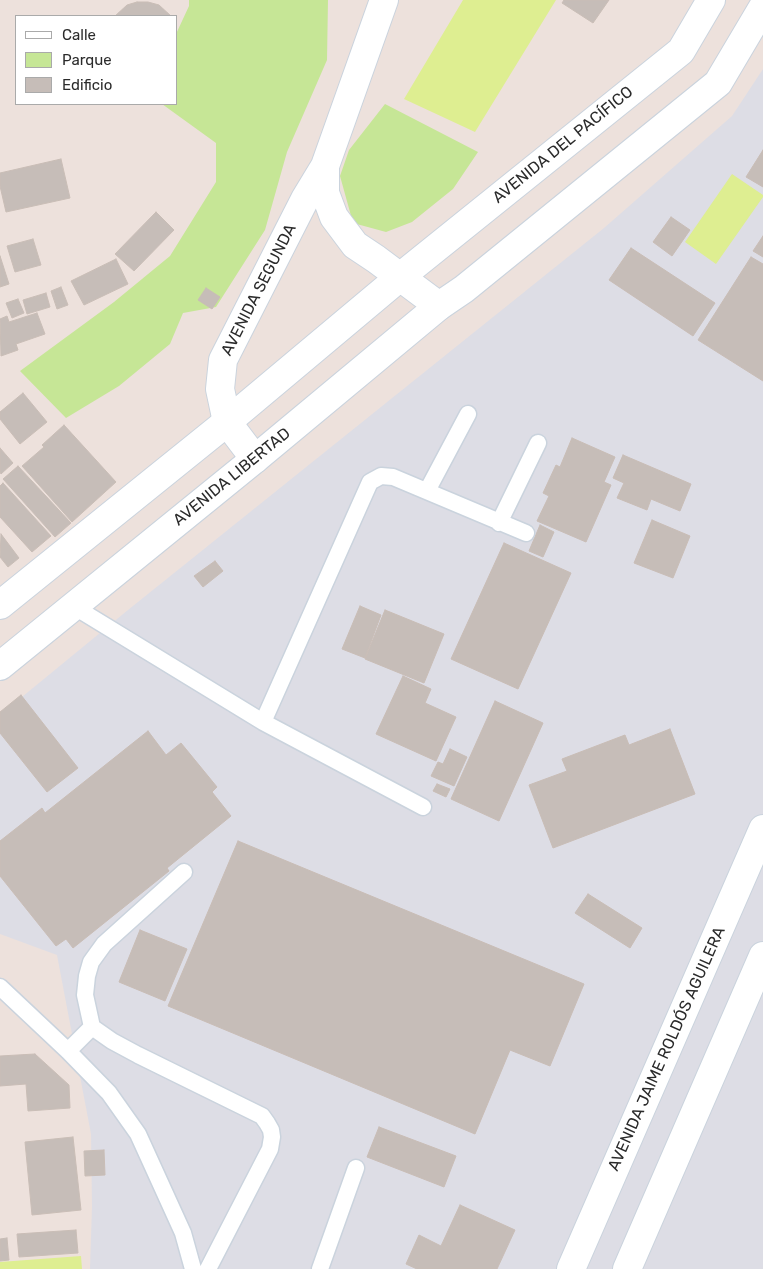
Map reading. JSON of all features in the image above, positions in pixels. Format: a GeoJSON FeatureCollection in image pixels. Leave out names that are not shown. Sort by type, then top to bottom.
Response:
{"type":"FeatureCollection","features":[{"type":"Feature","properties":{"kind":"main road","name":"AVENIDA SEGUNDA"},"geometry":{"type":"LineString","coordinates":[[227,422],[220,389],[223,360],[305,199],[325,166],[384,0]]}},
{"type":"Feature","properties":{"kind":"main road","name":"AVENIDA DEL PACÍFICO"},"geometry":{"type":"LineString","coordinates":[[400,277],[680,51],[711,0]]}},
{"type":"Feature","properties":{"kind":"main road","name":"AVENIDA LIBERTAD"},"geometry":{"type":"LineString","coordinates":[[0,666],[255,459],[439,306],[464,289],[718,83],[763,7]]}},
{"type":"Feature","properties":{"kind":"main road","name":"AVENIDA SEGUNDA"},"geometry":{"type":"LineString","coordinates":[[325,166],[325,193],[334,217],[355,245],[376,258],[439,306]]}},
{"type":"Feature","properties":{"kind":"main road"},"geometry":{"type":"LineString","coordinates":[[0,605],[227,422],[400,277]]}},
{"type":"Feature","properties":{"kind":"main road"},"geometry":{"type":"LineString","coordinates":[[227,422],[255,459]]}},
{"type":"Feature","properties":{"kind":"main road","name":"AVENIDA JAIME ROLDÓS AGUILERA"},"geometry":{"type":"LineString","coordinates":[[571,1269],[763,829]]}},
{"type":"Feature","properties":{"kind":"main road"},"geometry":{"type":"LineString","coordinates":[[627,1269],[763,956]]}},
{"type":"Feature","properties":{"kind":"lane"},"geometry":{"type":"LineString","coordinates":[[427,491],[468,414]]}},
{"type":"Feature","properties":{"kind":"lane"},"geometry":{"type":"LineString","coordinates":[[499,523],[538,443]]}},
{"type":"Feature","properties":{"kind":"lane"},"geometry":{"type":"LineString","coordinates":[[262,722],[370,482],[381,476],[393,477],[526,533]]}},
{"type":"Feature","properties":{"kind":"lane"},"geometry":{"type":"LineString","coordinates":[[73,606],[262,722],[424,807]]}},
{"type":"Feature","properties":{"kind":"lane"},"geometry":{"type":"LineString","coordinates":[[184,872],[104,944],[91,962],[85,995],[92,1027],[129,1051],[262,1116],[271,1130],[270,1149],[208,1269]]}},
{"type":"Feature","properties":{"kind":"lane"},"geometry":{"type":"LineString","coordinates":[[0,987],[110,1093],[138,1134],[183,1233],[193,1269]]}},
{"type":"Feature","properties":{"kind":"lane"},"geometry":{"type":"LineString","coordinates":[[68,1051],[92,1027]]}},
{"type":"Feature","properties":{"kind":"lane"},"geometry":{"type":"LineString","coordinates":[[320,1269],[356,1168]]}},
{"type":"Feature","properties":{"kind":"shaded area"},"geometry":{"type":"Polygon","coordinates":[[[763,69],[763,1269],[90,1269],[92,1206],[91,1134],[57,955],[0,934],[0,715],[604,228],[732,116],[763,69]]]}},
{"type":"Feature","properties":{"kind":"green space"},"geometry":{"type":"Polygon","coordinates":[[[189,0],[328,0],[327,60],[287,152],[265,230],[216,307],[183,313],[170,344],[119,386],[66,418],[20,371],[114,302],[170,256],[216,182],[216,143],[163,105],[178,105],[178,30],[189,6],[189,0]]]}},
{"type":"Feature","properties":{"kind":"green space"},"geometry":{"type":"Polygon","coordinates":[[[463,0],[556,0],[475,132],[404,99],[463,0]]]}},
{"type":"Feature","properties":{"kind":"green space"},"geometry":{"type":"Polygon","coordinates":[[[385,104],[478,152],[453,189],[412,222],[386,232],[353,223],[340,176],[349,150],[385,104]]]}},
{"type":"Feature","properties":{"kind":"green space"},"geometry":{"type":"Polygon","coordinates":[[[732,174],[763,195],[763,197],[716,264],[685,242],[732,174]]]}},
{"type":"Feature","properties":{"kind":"green space"},"geometry":{"type":"Polygon","coordinates":[[[81,1256],[82,1269],[0,1269],[0,1262],[81,1256]]]}},
{"type":"Feature","properties":{"kind":"building"},"geometry":{"type":"Polygon","coordinates":[[[564,0],[609,0],[593,23],[562,3],[564,0]]]}},
{"type":"Feature","properties":{"kind":"building"},"geometry":{"type":"Polygon","coordinates":[[[137,2],[148,2],[159,5],[170,15],[116,15],[127,5],[137,2]]]}},
{"type":"Feature","properties":{"kind":"building"},"geometry":{"type":"Polygon","coordinates":[[[763,150],[763,187],[746,177],[763,150]]]}},
{"type":"Feature","properties":{"kind":"building"},"geometry":{"type":"Polygon","coordinates":[[[61,159],[70,198],[6,212],[0,186],[0,173],[61,159]]]}},
{"type":"Feature","properties":{"kind":"building"},"geometry":{"type":"Polygon","coordinates":[[[156,212],[174,230],[134,271],[115,254],[156,212]]]}},
{"type":"Feature","properties":{"kind":"building"},"geometry":{"type":"Polygon","coordinates":[[[671,217],[690,230],[672,256],[653,242],[671,217]]]}},
{"type":"Feature","properties":{"kind":"building"},"geometry":{"type":"Polygon","coordinates":[[[763,236],[763,257],[753,251],[763,236]]]}},
{"type":"Feature","properties":{"kind":"building"},"geometry":{"type":"Polygon","coordinates":[[[33,239],[41,265],[15,272],[7,246],[33,239]]]}},
{"type":"Feature","properties":{"kind":"building"},"geometry":{"type":"Polygon","coordinates":[[[631,248],[715,303],[693,336],[609,280],[631,248]]]}},
{"type":"Feature","properties":{"kind":"building"},"geometry":{"type":"Polygon","coordinates":[[[0,256],[9,284],[0,287],[0,256]]]}},
{"type":"Feature","properties":{"kind":"building"},"geometry":{"type":"Polygon","coordinates":[[[751,257],[763,264],[763,381],[698,340],[751,257]]]}},
{"type":"Feature","properties":{"kind":"building"},"geometry":{"type":"Polygon","coordinates":[[[116,259],[128,284],[84,305],[71,281],[116,259]]]}},
{"type":"Feature","properties":{"kind":"building"},"geometry":{"type":"Polygon","coordinates":[[[61,287],[68,305],[57,309],[51,291],[61,287]]]}},
{"type":"Feature","properties":{"kind":"building"},"geometry":{"type":"Polygon","coordinates":[[[206,288],[220,297],[212,309],[198,300],[206,288]]]}},
{"type":"Feature","properties":{"kind":"building"},"geometry":{"type":"Polygon","coordinates":[[[46,293],[50,307],[27,314],[23,300],[46,293]]]}},
{"type":"Feature","properties":{"kind":"building"},"geometry":{"type":"Polygon","coordinates":[[[18,299],[24,313],[12,318],[6,303],[18,299]]]}},
{"type":"Feature","properties":{"kind":"building"},"geometry":{"type":"Polygon","coordinates":[[[37,313],[45,334],[16,344],[18,350],[1,356],[0,319],[7,316],[9,322],[37,313]]]}},
{"type":"Feature","properties":{"kind":"building"},"geometry":{"type":"Polygon","coordinates":[[[23,393],[47,422],[20,444],[0,419],[0,412],[23,393]]]}},
{"type":"Feature","properties":{"kind":"building"},"geometry":{"type":"Polygon","coordinates":[[[64,425],[116,482],[72,522],[22,466],[44,447],[42,445],[64,425]]]}},
{"type":"Feature","properties":{"kind":"building"},"geometry":{"type":"Polygon","coordinates":[[[572,438],[615,457],[604,482],[611,485],[586,542],[537,521],[549,496],[543,493],[556,465],[560,467],[572,438]]]}},
{"type":"Feature","properties":{"kind":"building"},"geometry":{"type":"Polygon","coordinates":[[[0,448],[13,463],[1,474],[0,472],[0,448]]]}},
{"type":"Feature","properties":{"kind":"building"},"geometry":{"type":"Polygon","coordinates":[[[623,455],[691,484],[680,511],[651,499],[647,510],[617,498],[624,483],[613,478],[623,455]]]}},
{"type":"Feature","properties":{"kind":"building"},"geometry":{"type":"Polygon","coordinates":[[[18,466],[71,523],[55,537],[3,479],[18,466]]]}},
{"type":"Feature","properties":{"kind":"building"},"geometry":{"type":"Polygon","coordinates":[[[3,483],[51,536],[32,552],[0,517],[0,486],[3,483]]]}},
{"type":"Feature","properties":{"kind":"building"},"geometry":{"type":"Polygon","coordinates":[[[652,520],[690,536],[673,578],[634,563],[652,520]]]}},
{"type":"Feature","properties":{"kind":"building"},"geometry":{"type":"Polygon","coordinates":[[[540,525],[554,532],[543,557],[529,551],[540,525]]]}},
{"type":"Feature","properties":{"kind":"building"},"geometry":{"type":"Polygon","coordinates":[[[1,534],[19,558],[8,567],[0,557],[1,534]]]}},
{"type":"Feature","properties":{"kind":"building"},"geometry":{"type":"Polygon","coordinates":[[[504,543],[571,573],[518,689],[451,659],[504,543]]]}},
{"type":"Feature","properties":{"kind":"building"},"geometry":{"type":"Polygon","coordinates":[[[215,561],[223,571],[203,587],[194,576],[215,561]]]}},
{"type":"Feature","properties":{"kind":"building"},"geometry":{"type":"Polygon","coordinates":[[[360,606],[381,615],[365,658],[342,649],[360,606]]]}},
{"type":"Feature","properties":{"kind":"building"},"geometry":{"type":"Polygon","coordinates":[[[385,610],[444,634],[424,683],[365,659],[385,610]]]}},
{"type":"Feature","properties":{"kind":"building"},"geometry":{"type":"Polygon","coordinates":[[[403,676],[431,689],[425,703],[456,717],[436,761],[376,734],[403,676]]]}},
{"type":"Feature","properties":{"kind":"building"},"geometry":{"type":"Polygon","coordinates":[[[21,695],[78,768],[47,792],[0,733],[0,712],[21,695]]]}},
{"type":"Feature","properties":{"kind":"building"},"geometry":{"type":"Polygon","coordinates":[[[495,701],[543,723],[499,821],[451,799],[495,701]]]}},
{"type":"Feature","properties":{"kind":"building"},"geometry":{"type":"Polygon","coordinates":[[[670,729],[695,794],[553,848],[529,785],[567,771],[562,759],[625,735],[629,745],[670,729]]]}},
{"type":"Feature","properties":{"kind":"building"},"geometry":{"type":"Polygon","coordinates":[[[148,731],[166,755],[181,743],[217,787],[212,792],[231,816],[167,868],[169,871],[73,948],[66,939],[56,946],[0,876],[0,841],[42,808],[45,813],[148,731]]]}},
{"type":"Feature","properties":{"kind":"building"},"geometry":{"type":"Polygon","coordinates":[[[450,749],[467,757],[454,786],[431,776],[438,762],[443,764],[450,749]]]}},
{"type":"Feature","properties":{"kind":"building"},"geometry":{"type":"Polygon","coordinates":[[[437,784],[450,789],[446,797],[433,791],[437,784]]]}},
{"type":"Feature","properties":{"kind":"building"},"geometry":{"type":"Polygon","coordinates":[[[238,841],[584,984],[550,1066],[510,1050],[475,1134],[168,1006],[238,841]]]}},
{"type":"Feature","properties":{"kind":"building"},"geometry":{"type":"Polygon","coordinates":[[[588,894],[642,928],[630,948],[575,913],[588,894]]]}},
{"type":"Feature","properties":{"kind":"building"},"geometry":{"type":"Polygon","coordinates":[[[140,930],[187,949],[165,1001],[119,982],[140,930]]]}},
{"type":"Feature","properties":{"kind":"building"},"geometry":{"type":"Polygon","coordinates":[[[35,1054],[69,1085],[70,1108],[28,1111],[26,1084],[0,1086],[0,1056],[35,1054]]]}},
{"type":"Feature","properties":{"kind":"building"},"geometry":{"type":"Polygon","coordinates":[[[379,1127],[456,1156],[444,1187],[367,1157],[379,1127]]]}},
{"type":"Feature","properties":{"kind":"building"},"geometry":{"type":"Polygon","coordinates":[[[73,1137],[81,1210],[32,1215],[25,1142],[73,1137]]]}},
{"type":"Feature","properties":{"kind":"building"},"geometry":{"type":"Polygon","coordinates":[[[104,1150],[105,1175],[85,1176],[84,1151],[104,1150]]]}},
{"type":"Feature","properties":{"kind":"building"},"geometry":{"type":"Polygon","coordinates":[[[460,1205],[515,1230],[497,1269],[417,1269],[406,1264],[419,1235],[441,1246],[460,1205]]]}},
{"type":"Feature","properties":{"kind":"building"},"geometry":{"type":"Polygon","coordinates":[[[76,1230],[78,1253],[19,1257],[17,1234],[76,1230]]]}},
{"type":"Feature","properties":{"kind":"building"},"geometry":{"type":"Polygon","coordinates":[[[7,1238],[9,1260],[0,1261],[0,1239],[7,1238]]]}}]}
